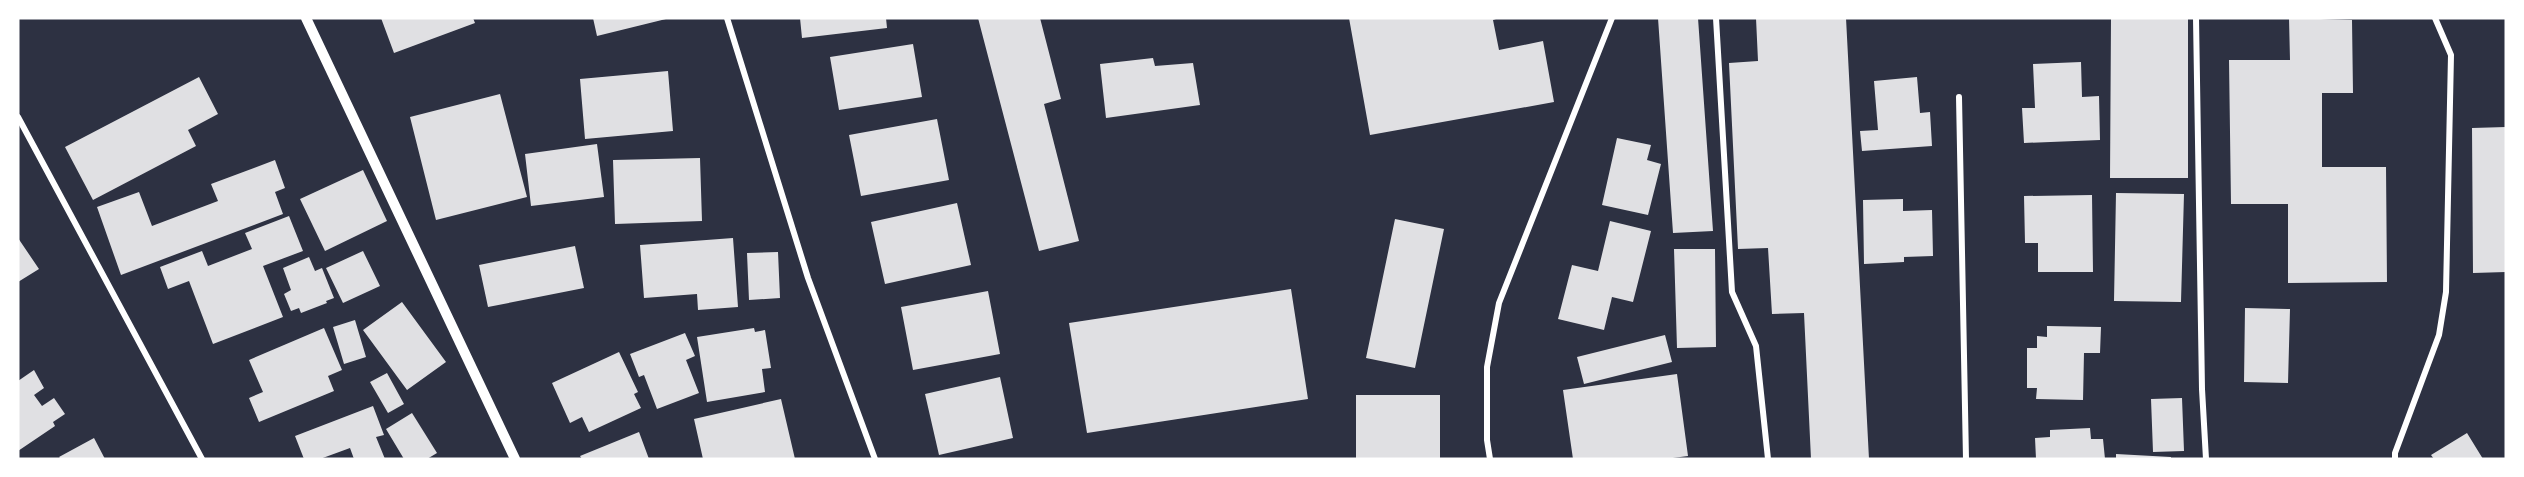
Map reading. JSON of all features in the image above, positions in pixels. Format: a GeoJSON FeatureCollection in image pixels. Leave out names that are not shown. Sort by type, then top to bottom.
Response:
{"type":"FeatureCollection","features":[{"type":"Feature","properties":{"kind":"street"},"geometry":{"type":"LineString","coordinates":[[306,18],[515,459]]}},
{"type":"Feature","properties":{"kind":"street"},"geometry":{"type":"LineString","coordinates":[[727,18],[808,278],[875,459]]}},
{"type":"Feature","properties":{"kind":"street"},"geometry":{"type":"LineString","coordinates":[[1490,459],[1486,440],[1486,367],[1499,303],[1612,18]]}},
{"type":"Feature","properties":{"kind":"street"},"geometry":{"type":"LineString","coordinates":[[1716,18],[1732,292],[1755,346],[1768,459]]}},
{"type":"Feature","properties":{"kind":"street"},"geometry":{"type":"LineString","coordinates":[[2196,18],[2202,389],[2206,459]]}},
{"type":"Feature","properties":{"kind":"street"},"geometry":{"type":"LineString","coordinates":[[2395,459],[2395,453],[2439,335],[2446,292],[2451,55],[2435,18]]}},
{"type":"Feature","properties":{"kind":"street"},"geometry":{"type":"LineString","coordinates":[[1959,97],[1966,459]]}},
{"type":"Feature","properties":{"kind":"street"},"geometry":{"type":"LineString","coordinates":[[18,117],[202,459]]}},
{"type":"Feature","properties":{"kind":"building"},"geometry":{"type":"Polygon","coordinates":[[[381,18],[473,18],[475,23],[394,53],[381,18]]]}},
{"type":"Feature","properties":{"kind":"building"},"geometry":{"type":"Polygon","coordinates":[[[593,18],[666,18],[666,19],[597,36],[593,18]]]}},
{"type":"Feature","properties":{"kind":"building"},"geometry":{"type":"Polygon","coordinates":[[[800,18],[886,18],[887,28],[802,38],[800,18]]]}},
{"type":"Feature","properties":{"kind":"building"},"geometry":{"type":"Polygon","coordinates":[[[978,18],[1040,18],[1061,99],[1044,104],[1079,241],[1039,251],[978,18]]]}},
{"type":"Feature","properties":{"kind":"building"},"geometry":{"type":"Polygon","coordinates":[[[1349,18],[1499,18],[1493,20],[1499,50],[1543,41],[1554,102],[1370,135],[1349,18]]]}},
{"type":"Feature","properties":{"kind":"building"},"geometry":{"type":"Polygon","coordinates":[[[1658,18],[1698,18],[1713,231],[1673,233],[1658,18]]]}},
{"type":"Feature","properties":{"kind":"building"},"geometry":{"type":"Polygon","coordinates":[[[1756,18],[1846,18],[1869,459],[1811,459],[1804,313],[1772,314],[1768,248],[1738,249],[1729,63],[1758,61],[1756,18]]]}},
{"type":"Feature","properties":{"kind":"building"},"geometry":{"type":"Polygon","coordinates":[[[2111,18],[2188,18],[2188,178],[2110,178],[2111,18]]]}},
{"type":"Feature","properties":{"kind":"building"},"geometry":{"type":"Polygon","coordinates":[[[2289,18],[2352,20],[2353,93],[2322,93],[2322,167],[2386,167],[2387,282],[2288,283],[2288,204],[2231,204],[2229,60],[2290,60],[2289,18]]]}},
{"type":"Feature","properties":{"kind":"building"},"geometry":{"type":"Polygon","coordinates":[[[913,44],[922,97],[839,110],[830,57],[913,44]]]}},
{"type":"Feature","properties":{"kind":"building"},"geometry":{"type":"Polygon","coordinates":[[[1153,58],[1155,66],[1193,63],[1200,105],[1106,118],[1100,64],[1153,58]]]}},
{"type":"Feature","properties":{"kind":"building"},"geometry":{"type":"Polygon","coordinates":[[[2081,62],[2082,97],[2099,96],[2100,140],[2024,143],[2022,108],[2035,108],[2033,64],[2081,62]]]}},
{"type":"Feature","properties":{"kind":"building"},"geometry":{"type":"Polygon","coordinates":[[[668,71],[673,131],[585,139],[580,79],[668,71]]]}},
{"type":"Feature","properties":{"kind":"building"},"geometry":{"type":"Polygon","coordinates":[[[199,77],[218,114],[188,130],[196,146],[93,200],[65,147],[199,77]]]}},
{"type":"Feature","properties":{"kind":"building"},"geometry":{"type":"Polygon","coordinates":[[[1917,77],[1920,113],[1930,112],[1932,146],[1862,151],[1860,131],[1878,130],[1874,81],[1917,77]]]}},
{"type":"Feature","properties":{"kind":"building"},"geometry":{"type":"Polygon","coordinates":[[[500,94],[527,197],[436,220],[410,117],[500,94]]]}},
{"type":"Feature","properties":{"kind":"building"},"geometry":{"type":"Polygon","coordinates":[[[937,119],[949,180],[861,196],[849,135],[937,119]]]}},
{"type":"Feature","properties":{"kind":"building"},"geometry":{"type":"Polygon","coordinates":[[[2506,127],[2506,272],[2473,273],[2472,128],[2506,127]]]}},
{"type":"Feature","properties":{"kind":"building"},"geometry":{"type":"Polygon","coordinates":[[[1617,138],[1651,145],[1647,160],[1661,164],[1648,215],[1602,205],[1617,138]]]}},
{"type":"Feature","properties":{"kind":"building"},"geometry":{"type":"Polygon","coordinates":[[[597,144],[604,197],[531,206],[525,154],[597,144]]]}},
{"type":"Feature","properties":{"kind":"building"},"geometry":{"type":"Polygon","coordinates":[[[700,158],[702,221],[615,224],[613,160],[700,158]]]}},
{"type":"Feature","properties":{"kind":"building"},"geometry":{"type":"Polygon","coordinates":[[[275,160],[285,188],[275,192],[283,214],[121,275],[97,207],[139,192],[152,226],[218,201],[211,184],[275,160]]]}},
{"type":"Feature","properties":{"kind":"building"},"geometry":{"type":"Polygon","coordinates":[[[363,170],[387,221],[325,251],[300,199],[363,170]]]}},
{"type":"Feature","properties":{"kind":"building"},"geometry":{"type":"Polygon","coordinates":[[[2116,193],[2184,194],[2181,302],[2114,301],[2116,193]]]}},
{"type":"Feature","properties":{"kind":"building"},"geometry":{"type":"Polygon","coordinates":[[[2092,195],[2093,272],[2038,272],[2038,243],[2025,243],[2024,196],[2092,195]]]}},
{"type":"Feature","properties":{"kind":"building"},"geometry":{"type":"Polygon","coordinates":[[[1903,199],[1903,211],[1932,210],[1933,256],[1904,257],[1904,262],[1864,264],[1863,200],[1903,199]]]}},
{"type":"Feature","properties":{"kind":"building"},"geometry":{"type":"Polygon","coordinates":[[[957,203],[971,265],[885,284],[871,222],[957,203]]]}},
{"type":"Feature","properties":{"kind":"building"},"geometry":{"type":"Polygon","coordinates":[[[289,216],[303,251],[263,266],[283,317],[213,344],[189,281],[168,289],[160,267],[202,251],[208,266],[252,249],[245,233],[289,216]]]}},
{"type":"Feature","properties":{"kind":"building"},"geometry":{"type":"Polygon","coordinates":[[[1395,219],[1444,229],[1415,368],[1366,358],[1395,219]]]}},
{"type":"Feature","properties":{"kind":"building"},"geometry":{"type":"Polygon","coordinates":[[[1610,221],[1651,231],[1633,302],[1612,297],[1604,330],[1558,319],[1572,265],[1598,271],[1610,221]]]}},
{"type":"Feature","properties":{"kind":"building"},"geometry":{"type":"Polygon","coordinates":[[[18,238],[39,269],[18,282],[18,238]]]}},
{"type":"Feature","properties":{"kind":"building"},"geometry":{"type":"Polygon","coordinates":[[[733,238],[738,307],[698,310],[697,294],[644,298],[640,245],[733,238]]]}},
{"type":"Feature","properties":{"kind":"building"},"geometry":{"type":"Polygon","coordinates":[[[575,246],[584,288],[488,307],[479,265],[575,246]]]}},
{"type":"Feature","properties":{"kind":"building"},"geometry":{"type":"Polygon","coordinates":[[[1674,249],[1715,249],[1716,347],[1677,348],[1674,249]]]}},
{"type":"Feature","properties":{"kind":"building"},"geometry":{"type":"Polygon","coordinates":[[[363,251],[380,286],[343,303],[326,268],[363,251]]]}},
{"type":"Feature","properties":{"kind":"building"},"geometry":{"type":"Polygon","coordinates":[[[778,252],[780,298],[749,300],[747,253],[778,252]]]}},
{"type":"Feature","properties":{"kind":"building"},"geometry":{"type":"Polygon","coordinates":[[[309,257],[315,271],[322,268],[334,298],[301,313],[299,308],[291,311],[284,294],[291,290],[283,268],[309,257]]]}},
{"type":"Feature","properties":{"kind":"building"},"geometry":{"type":"Polygon","coordinates":[[[1291,289],[1308,399],[1087,433],[1069,323],[1291,289]]]}},
{"type":"Feature","properties":{"kind":"building"},"geometry":{"type":"Polygon","coordinates":[[[988,291],[1000,354],[913,370],[901,307],[988,291]]]}},
{"type":"Feature","properties":{"kind":"building"},"geometry":{"type":"Polygon","coordinates":[[[402,302],[446,362],[407,390],[363,330],[402,302]]]}},
{"type":"Feature","properties":{"kind":"building"},"geometry":{"type":"Polygon","coordinates":[[[2245,308],[2290,309],[2288,383],[2244,382],[2245,308]]]}},
{"type":"Feature","properties":{"kind":"building"},"geometry":{"type":"Polygon","coordinates":[[[355,320],[366,357],[344,364],[333,327],[355,320]]]}},
{"type":"Feature","properties":{"kind":"building"},"geometry":{"type":"Polygon","coordinates":[[[2047,326],[2101,327],[2100,353],[2084,353],[2083,400],[2036,399],[2037,388],[2027,388],[2027,348],[2037,348],[2037,336],[2047,337],[2047,326]]]}},
{"type":"Feature","properties":{"kind":"building"},"geometry":{"type":"Polygon","coordinates":[[[324,328],[342,370],[328,376],[334,391],[259,422],[249,398],[263,392],[249,360],[324,328]]]}},
{"type":"Feature","properties":{"kind":"building"},"geometry":{"type":"Polygon","coordinates":[[[754,328],[755,332],[765,330],[771,368],[762,369],[765,392],[707,402],[697,337],[754,328]]]}},
{"type":"Feature","properties":{"kind":"building"},"geometry":{"type":"Polygon","coordinates":[[[685,333],[695,356],[686,360],[699,393],[657,409],[644,375],[639,377],[630,354],[685,333]]]}},
{"type":"Feature","properties":{"kind":"building"},"geometry":{"type":"Polygon","coordinates":[[[1665,335],[1672,362],[1584,384],[1577,357],[1665,335]]]}},
{"type":"Feature","properties":{"kind":"building"},"geometry":{"type":"Polygon","coordinates":[[[619,352],[638,392],[634,394],[641,408],[589,432],[582,417],[570,423],[552,383],[619,352]]]}},
{"type":"Feature","properties":{"kind":"building"},"geometry":{"type":"Polygon","coordinates":[[[34,370],[44,388],[34,395],[42,406],[54,398],[65,414],[53,422],[55,426],[18,451],[18,381],[34,370]]]}},
{"type":"Feature","properties":{"kind":"building"},"geometry":{"type":"Polygon","coordinates":[[[387,373],[404,404],[388,413],[370,382],[387,373]]]}},
{"type":"Feature","properties":{"kind":"building"},"geometry":{"type":"Polygon","coordinates":[[[1677,374],[1688,456],[1665,459],[1573,459],[1563,390],[1677,374]]]}},
{"type":"Feature","properties":{"kind":"building"},"geometry":{"type":"Polygon","coordinates":[[[1000,377],[1013,438],[939,455],[925,394],[1000,377]]]}},
{"type":"Feature","properties":{"kind":"building"},"geometry":{"type":"Polygon","coordinates":[[[1356,395],[1440,395],[1440,459],[1356,459],[1356,395]]]}},
{"type":"Feature","properties":{"kind":"building"},"geometry":{"type":"Polygon","coordinates":[[[2182,398],[2184,451],[2153,452],[2151,399],[2182,398]]]}},
{"type":"Feature","properties":{"kind":"building"},"geometry":{"type":"Polygon","coordinates":[[[781,399],[795,459],[703,459],[694,419],[781,399]]]}},
{"type":"Feature","properties":{"kind":"building"},"geometry":{"type":"Polygon","coordinates":[[[373,406],[384,435],[376,437],[385,459],[354,459],[350,448],[320,459],[304,459],[295,436],[373,406]]]}},
{"type":"Feature","properties":{"kind":"building"},"geometry":{"type":"Polygon","coordinates":[[[412,413],[437,453],[427,459],[404,459],[386,429],[412,413]]]}},
{"type":"Feature","properties":{"kind":"building"},"geometry":{"type":"Polygon","coordinates":[[[2090,428],[2091,439],[2103,439],[2105,459],[2036,459],[2035,438],[2050,437],[2050,430],[2090,428]]]}},
{"type":"Feature","properties":{"kind":"building"},"geometry":{"type":"Polygon","coordinates":[[[639,432],[649,459],[582,459],[580,456],[639,432]]]}},
{"type":"Feature","properties":{"kind":"building"},"geometry":{"type":"Polygon","coordinates":[[[2467,433],[2483,459],[2434,459],[2431,455],[2467,433]]]}},
{"type":"Feature","properties":{"kind":"building"},"geometry":{"type":"Polygon","coordinates":[[[94,438],[105,459],[61,459],[59,457],[94,438]]]}},
{"type":"Feature","properties":{"kind":"building"},"geometry":{"type":"Polygon","coordinates":[[[2116,454],[2171,457],[2171,459],[2116,459],[2116,454]]]}}]}
